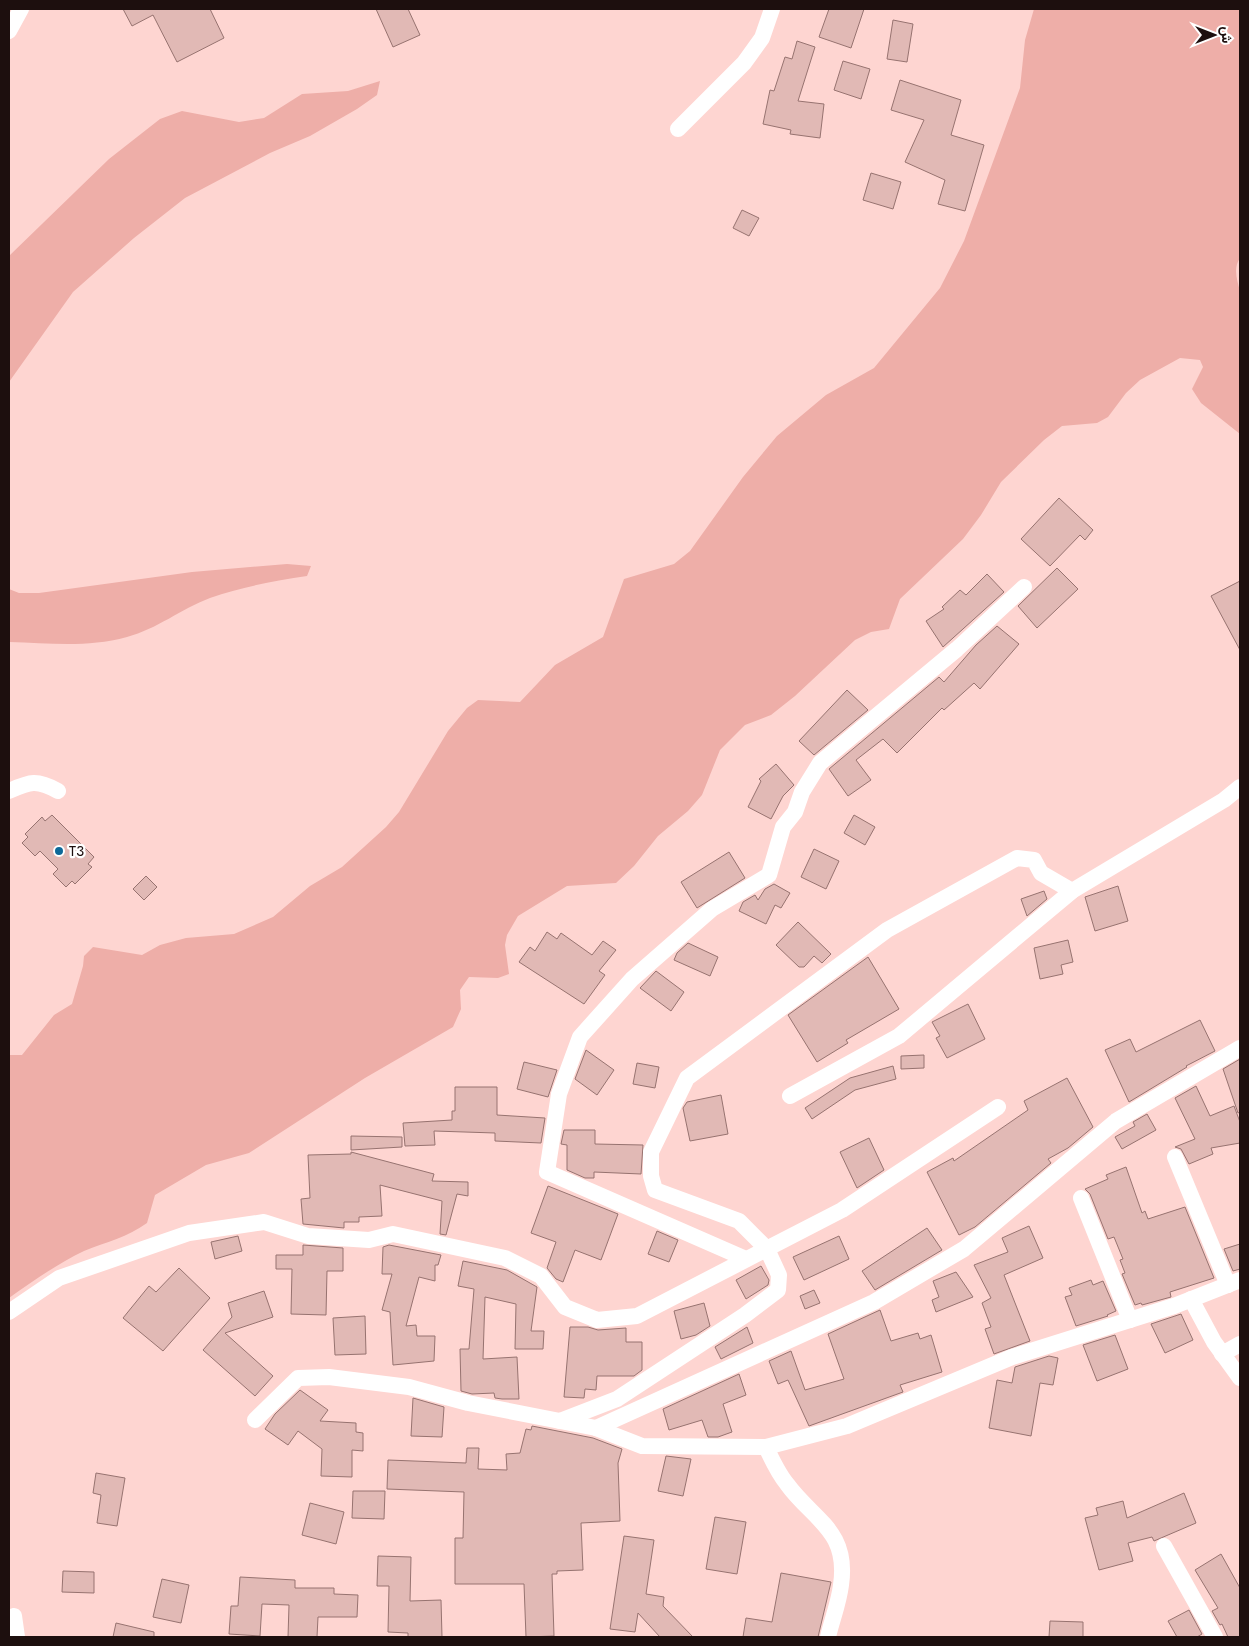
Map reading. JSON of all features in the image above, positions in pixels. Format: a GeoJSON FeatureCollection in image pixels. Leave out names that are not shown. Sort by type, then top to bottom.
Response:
{"type":"FeatureCollection","features":[{"type":"Feature","properties":{"kind":"street"},"geometry":{"type":"LineString","coordinates":[[9,31],[21,9]]}},
{"type":"Feature","properties":{"kind":"street"},"geometry":{"type":"LineString","coordinates":[[678,129],[744,63],[762,38],[772,9]]}},
{"type":"Feature","properties":{"kind":"street"},"geometry":{"type":"LineString","coordinates":[[746,1260],[548,1172],[559,1094],[580,1037],[632,979],[712,909],[769,875],[783,827],[795,812],[802,792],[820,763],[957,649],[1024,588]]}},
{"type":"Feature","properties":{"kind":"street"},"geometry":{"type":"LineString","coordinates":[[9,791],[31,782],[44,784],[58,791]]}},
{"type":"Feature","properties":{"kind":"street"},"geometry":{"type":"LineString","coordinates":[[790,1096],[899,1036],[1072,890],[1224,800],[1240,787]]}},
{"type":"Feature","properties":{"kind":"street"},"geometry":{"type":"LineString","coordinates":[[560,1421],[617,1399],[745,1315],[778,1290],[779,1275],[767,1249],[738,1221],[656,1190],[651,1176],[651,1152],[687,1078],[887,930],[1017,858],[1034,860],[1041,873],[1072,890]]}},
{"type":"Feature","properties":{"kind":"street"},"geometry":{"type":"LineString","coordinates":[[596,1428],[874,1302],[964,1249],[1116,1121],[1240,1048]]}},
{"type":"Feature","properties":{"kind":"street"},"geometry":{"type":"LineString","coordinates":[[9,1312],[59,1278],[189,1233],[264,1222],[308,1236],[369,1240],[393,1234],[505,1258],[541,1276],[565,1307],[597,1320],[637,1316],[842,1210],[998,1107]]}},
{"type":"Feature","properties":{"kind":"street"},"geometry":{"type":"LineString","coordinates":[[255,1420],[298,1378],[329,1377],[410,1386],[468,1403],[596,1428],[642,1446],[766,1447],[847,1426],[1012,1357],[1130,1320],[1234,1282],[1174,1157]]}},
{"type":"Feature","properties":{"kind":"street"},"geometry":{"type":"LineString","coordinates":[[1081,1198],[1130,1320]]}},
{"type":"Feature","properties":{"kind":"street"},"geometry":{"type":"LineString","coordinates":[[1191,1299],[1222,1354],[1240,1378]]}},
{"type":"Feature","properties":{"kind":"street"},"geometry":{"type":"LineString","coordinates":[[1222,1354],[1240,1344]]}},
{"type":"Feature","properties":{"kind":"street"},"geometry":{"type":"LineString","coordinates":[[766,1447],[787,1485],[823,1521],[836,1540],[840,1556],[841,1584],[828,1637]]}},
{"type":"Feature","properties":{"kind":"street"},"geometry":{"type":"LineString","coordinates":[[1164,1546],[1215,1637]]}},
{"type":"Feature","properties":{"kind":"street"},"geometry":{"type":"LineString","coordinates":[[14,1616],[17,1637]]}},
{"type":"Feature","properties":{"kind":"shaded area"},"geometry":{"type":"Polygon","coordinates":[[[1034,9],[1240,9],[1240,258],[1236,270],[1240,291],[1240,434],[1201,403],[1192,389],[1203,367],[1200,360],[1180,358],[1140,380],[1126,393],[1108,417],[1097,423],[1062,426],[1044,440],[1001,482],[981,515],[963,539],[900,599],[889,629],[871,632],[855,640],[795,696],[771,715],[745,725],[720,750],[702,795],[688,811],[658,836],[634,866],[616,883],[567,886],[518,916],[507,935],[505,945],[509,974],[498,978],[469,977],[460,990],[461,1009],[453,1027],[365,1078],[249,1153],[206,1165],[155,1195],[147,1223],[140,1228],[125,1236],[74,1256],[9,1298],[9,1055],[22,1055],[54,1015],[72,1004],[84,956],[93,947],[142,955],[160,945],[186,938],[234,934],[273,917],[310,886],[342,867],[386,827],[399,812],[448,731],[467,708],[478,700],[520,702],[555,665],[603,637],[624,579],[674,564],[690,551],[743,477],[777,436],[826,395],[874,368],[940,288],[964,241],[1020,88],[1025,40],[1034,9]]]}},
{"type":"Feature","properties":{"kind":"shaded area"},"geometry":{"type":"Polygon","coordinates":[[[380,81],[377,95],[357,109],[310,136],[270,153],[185,198],[134,238],[73,292],[9,382],[9,256],[109,159],[160,119],[182,111],[239,122],[264,118],[302,94],[348,91],[380,81]]]}},
{"type":"Feature","properties":{"kind":"shaded area"},"geometry":{"type":"Polygon","coordinates":[[[287,564],[311,566],[307,576],[258,585],[210,598],[149,629],[127,637],[82,644],[9,642],[9,589],[19,593],[39,593],[192,572],[287,564]]]}},
{"type":"Feature","properties":{"kind":"building"},"geometry":{"type":"Polygon","coordinates":[[[123,9],[210,9],[224,38],[177,62],[153,15],[132,26],[123,9]]]}},
{"type":"Feature","properties":{"kind":"building"},"geometry":{"type":"Polygon","coordinates":[[[376,9],[408,9],[420,35],[393,47],[376,9]]]}},
{"type":"Feature","properties":{"kind":"building"},"geometry":{"type":"Polygon","coordinates":[[[829,9],[864,9],[851,48],[819,37],[829,9]]]}},
{"type":"Feature","properties":{"kind":"building"},"geometry":{"type":"Polygon","coordinates":[[[893,20],[913,24],[907,62],[887,59],[893,20]]]}},
{"type":"Feature","properties":{"kind":"building"},"geometry":{"type":"Polygon","coordinates":[[[797,41],[815,47],[798,101],[824,104],[820,138],[790,134],[791,130],[763,124],[770,90],[774,91],[785,57],[792,59],[797,41]]]}},
{"type":"Feature","properties":{"kind":"building"},"geometry":{"type":"Polygon","coordinates":[[[843,61],[870,69],[861,99],[834,90],[843,61]]]}},
{"type":"Feature","properties":{"kind":"building"},"geometry":{"type":"Polygon","coordinates":[[[900,80],[961,100],[951,135],[984,145],[965,211],[938,204],[945,180],[905,162],[924,120],[891,110],[900,80]]]}},
{"type":"Feature","properties":{"kind":"building"},"geometry":{"type":"Polygon","coordinates":[[[871,173],[901,182],[893,209],[863,200],[871,173]]]}},
{"type":"Feature","properties":{"kind":"building"},"geometry":{"type":"Polygon","coordinates":[[[742,210],[759,218],[749,236],[733,228],[742,210]]]}},
{"type":"Feature","properties":{"kind":"building"},"geometry":{"type":"Polygon","coordinates":[[[1059,498],[1093,530],[1085,540],[1080,535],[1050,566],[1021,539],[1059,498]]]}},
{"type":"Feature","properties":{"kind":"building"},"geometry":{"type":"Polygon","coordinates":[[[1057,568],[1078,589],[1037,628],[1018,606],[1057,568]]]}},
{"type":"Feature","properties":{"kind":"building"},"geometry":{"type":"Polygon","coordinates":[[[987,574],[1004,592],[943,647],[926,621],[944,609],[942,607],[960,590],[966,595],[987,574]]]}},
{"type":"Feature","properties":{"kind":"building"},"geometry":{"type":"Polygon","coordinates":[[[1240,581],[1240,650],[1211,596],[1240,581]]]}},
{"type":"Feature","properties":{"kind":"building"},"geometry":{"type":"Polygon","coordinates":[[[997,626],[1019,644],[980,689],[974,683],[944,710],[942,708],[897,753],[883,739],[856,760],[871,780],[848,796],[829,769],[939,677],[944,682],[976,645],[997,626]]]}},
{"type":"Feature","properties":{"kind":"building"},"geometry":{"type":"Polygon","coordinates":[[[847,690],[868,710],[814,755],[799,741],[847,690]]]}},
{"type":"Feature","properties":{"kind":"building"},"geometry":{"type":"Polygon","coordinates":[[[776,764],[794,785],[783,796],[771,819],[748,807],[761,781],[759,779],[776,764]]]}},
{"type":"Feature","properties":{"kind":"building","name":"T3"},"geometry":{"type":"Polygon","coordinates":[[[52,815],[94,857],[88,864],[92,867],[75,884],[72,881],[66,887],[53,874],[58,869],[40,851],[35,856],[22,843],[28,837],[25,834],[42,817],[45,821],[52,815]]]}},
{"type":"Feature","properties":{"kind":"building"},"geometry":{"type":"Polygon","coordinates":[[[854,815],[875,827],[865,845],[844,833],[854,815]]]}},
{"type":"Feature","properties":{"kind":"building"},"geometry":{"type":"Polygon","coordinates":[[[814,849],[839,861],[826,889],[801,877],[814,849]]]}},
{"type":"Feature","properties":{"kind":"building"},"geometry":{"type":"Polygon","coordinates":[[[729,852],[745,878],[697,908],[681,882],[729,852]]]}},
{"type":"Feature","properties":{"kind":"building"},"geometry":{"type":"Polygon","coordinates":[[[146,876],[157,887],[144,900],[133,889],[146,876]]]}},
{"type":"Feature","properties":{"kind":"building"},"geometry":{"type":"Polygon","coordinates":[[[774,884],[790,893],[781,908],[775,905],[766,924],[739,911],[743,902],[755,895],[758,900],[765,889],[774,884]]]}},
{"type":"Feature","properties":{"kind":"building"},"geometry":{"type":"Polygon","coordinates":[[[1118,886],[1128,921],[1095,931],[1085,897],[1118,886]]]}},
{"type":"Feature","properties":{"kind":"building"},"geometry":{"type":"Polygon","coordinates":[[[1044,891],[1047,899],[1027,916],[1021,899],[1044,891]]]}},
{"type":"Feature","properties":{"kind":"building"},"geometry":{"type":"Polygon","coordinates":[[[798,922],[831,954],[822,963],[814,956],[804,967],[799,967],[776,945],[798,922]]]}},
{"type":"Feature","properties":{"kind":"building"},"geometry":{"type":"Polygon","coordinates":[[[547,932],[557,939],[561,933],[592,955],[603,941],[616,950],[599,971],[605,975],[584,1004],[519,962],[530,947],[535,951],[547,932]]]}},
{"type":"Feature","properties":{"kind":"building"},"geometry":{"type":"Polygon","coordinates":[[[1068,940],[1073,962],[1061,965],[1063,974],[1040,979],[1034,948],[1068,940]]]}},
{"type":"Feature","properties":{"kind":"building"},"geometry":{"type":"Polygon","coordinates":[[[688,943],[718,957],[710,976],[674,960],[677,953],[688,943]]]}},
{"type":"Feature","properties":{"kind":"building"},"geometry":{"type":"Polygon","coordinates":[[[868,957],[899,1009],[846,1040],[848,1043],[817,1062],[788,1015],[868,957]]]}},
{"type":"Feature","properties":{"kind":"building"},"geometry":{"type":"Polygon","coordinates":[[[656,971],[684,992],[671,1011],[640,988],[656,971]]]}},
{"type":"Feature","properties":{"kind":"building"},"geometry":{"type":"Polygon","coordinates":[[[968,1004],[985,1039],[947,1058],[936,1038],[940,1036],[932,1022],[968,1004]]]}},
{"type":"Feature","properties":{"kind":"building"},"geometry":{"type":"Polygon","coordinates":[[[1200,1020],[1215,1051],[1186,1066],[1129,1102],[1105,1050],[1130,1039],[1136,1052],[1200,1020]]]}},
{"type":"Feature","properties":{"kind":"building"},"geometry":{"type":"Polygon","coordinates":[[[586,1050],[614,1070],[597,1095],[575,1079],[586,1050]]]}},
{"type":"Feature","properties":{"kind":"building"},"geometry":{"type":"Polygon","coordinates":[[[924,1055],[924,1068],[901,1069],[901,1056],[924,1055]]]}},
{"type":"Feature","properties":{"kind":"building"},"geometry":{"type":"Polygon","coordinates":[[[1240,1059],[1240,1112],[1238,1113],[1223,1069],[1240,1059]]]}},
{"type":"Feature","properties":{"kind":"building"},"geometry":{"type":"Polygon","coordinates":[[[524,1062],[557,1070],[548,1097],[517,1089],[524,1062]]]}},
{"type":"Feature","properties":{"kind":"building"},"geometry":{"type":"Polygon","coordinates":[[[637,1063],[659,1067],[655,1088],[633,1084],[637,1063]]]}},
{"type":"Feature","properties":{"kind":"building"},"geometry":{"type":"Polygon","coordinates":[[[893,1066],[896,1079],[855,1090],[812,1119],[805,1108],[850,1078],[893,1066]]]}},
{"type":"Feature","properties":{"kind":"building"},"geometry":{"type":"Polygon","coordinates":[[[1067,1078],[1093,1127],[1068,1148],[1048,1159],[1051,1163],[975,1227],[959,1235],[927,1172],[953,1158],[954,1161],[1028,1110],[1024,1101],[1067,1078]]]}},
{"type":"Feature","properties":{"kind":"building"},"geometry":{"type":"Polygon","coordinates":[[[1196,1086],[1210,1116],[1234,1106],[1240,1122],[1240,1143],[1211,1148],[1213,1154],[1189,1164],[1181,1149],[1175,1147],[1195,1139],[1175,1098],[1196,1086]]]}},
{"type":"Feature","properties":{"kind":"building"},"geometry":{"type":"Polygon","coordinates":[[[455,1087],[497,1087],[497,1115],[545,1118],[541,1143],[495,1141],[495,1133],[434,1131],[435,1145],[405,1146],[403,1123],[452,1120],[452,1111],[455,1111],[455,1087]]]}},
{"type":"Feature","properties":{"kind":"building"},"geometry":{"type":"Polygon","coordinates":[[[721,1095],[728,1134],[690,1141],[683,1108],[687,1102],[721,1095]]]}},
{"type":"Feature","properties":{"kind":"building"},"geometry":{"type":"Polygon","coordinates":[[[1147,1114],[1156,1130],[1122,1149],[1115,1137],[1135,1126],[1133,1122],[1147,1114]]]}},
{"type":"Feature","properties":{"kind":"building"},"geometry":{"type":"Polygon","coordinates":[[[564,1130],[595,1130],[595,1144],[643,1145],[641,1174],[594,1172],[594,1178],[585,1178],[567,1170],[567,1145],[561,1144],[564,1130]]]}},
{"type":"Feature","properties":{"kind":"building"},"geometry":{"type":"Polygon","coordinates":[[[351,1136],[402,1137],[402,1147],[351,1150],[351,1136]]]}},
{"type":"Feature","properties":{"kind":"building"},"geometry":{"type":"Polygon","coordinates":[[[869,1138],[884,1170],[857,1188],[840,1152],[869,1138]]]}},
{"type":"Feature","properties":{"kind":"building"},"geometry":{"type":"Polygon","coordinates":[[[351,1152],[434,1174],[432,1181],[468,1182],[468,1196],[457,1194],[446,1235],[440,1234],[442,1201],[380,1185],[382,1216],[359,1217],[359,1222],[344,1222],[344,1228],[303,1224],[301,1199],[310,1198],[308,1155],[351,1154],[351,1152]]]}},
{"type":"Feature","properties":{"kind":"building"},"geometry":{"type":"Polygon","coordinates":[[[1126,1167],[1142,1213],[1145,1211],[1148,1219],[1185,1207],[1214,1278],[1170,1292],[1171,1297],[1142,1305],[1141,1303],[1135,1305],[1122,1274],[1125,1273],[1120,1260],[1123,1259],[1114,1237],[1108,1239],[1090,1194],[1085,1189],[1108,1179],[1106,1175],[1126,1167]]]}},
{"type":"Feature","properties":{"kind":"building"},"geometry":{"type":"Polygon","coordinates":[[[548,1186],[618,1214],[601,1260],[575,1250],[563,1282],[556,1279],[547,1268],[556,1242],[531,1233],[548,1186]]]}},
{"type":"Feature","properties":{"kind":"building"},"geometry":{"type":"Polygon","coordinates":[[[1029,1226],[1043,1258],[1004,1275],[1030,1341],[994,1354],[985,1329],[991,1327],[982,1303],[991,1298],[974,1265],[1008,1252],[1002,1238],[1029,1226]]]}},
{"type":"Feature","properties":{"kind":"building"},"geometry":{"type":"Polygon","coordinates":[[[927,1228],[942,1250],[875,1290],[862,1271],[927,1228]]]}},
{"type":"Feature","properties":{"kind":"building"},"geometry":{"type":"Polygon","coordinates":[[[657,1231],[678,1240],[669,1262],[648,1254],[657,1231]]]}},
{"type":"Feature","properties":{"kind":"building"},"geometry":{"type":"Polygon","coordinates":[[[238,1236],[242,1251],[215,1259],[211,1242],[238,1236]]]}},
{"type":"Feature","properties":{"kind":"building"},"geometry":{"type":"Polygon","coordinates":[[[839,1236],[849,1259],[804,1280],[793,1257],[839,1236]]]}},
{"type":"Feature","properties":{"kind":"building"},"geometry":{"type":"Polygon","coordinates":[[[1240,1244],[1240,1269],[1233,1271],[1224,1249],[1240,1244]]]}},
{"type":"Feature","properties":{"kind":"building"},"geometry":{"type":"Polygon","coordinates":[[[303,1245],[343,1248],[343,1271],[327,1271],[326,1315],[291,1314],[292,1269],[276,1269],[276,1255],[303,1255],[303,1245]]]}},
{"type":"Feature","properties":{"kind":"building"},"geometry":{"type":"Polygon","coordinates":[[[389,1245],[441,1255],[438,1265],[435,1265],[435,1281],[419,1277],[406,1326],[416,1325],[417,1336],[435,1336],[434,1361],[393,1365],[390,1312],[382,1310],[392,1274],[382,1274],[383,1247],[389,1245]]]}},
{"type":"Feature","properties":{"kind":"building"},"geometry":{"type":"Polygon","coordinates":[[[463,1261],[507,1270],[537,1287],[531,1331],[544,1331],[543,1349],[515,1349],[516,1304],[485,1297],[483,1359],[517,1357],[519,1399],[495,1398],[494,1393],[472,1394],[461,1391],[460,1349],[469,1349],[474,1289],[458,1286],[463,1261]]]}},
{"type":"Feature","properties":{"kind":"building"},"geometry":{"type":"Polygon","coordinates":[[[761,1266],[769,1280],[768,1285],[746,1299],[736,1280],[761,1266]]]}},
{"type":"Feature","properties":{"kind":"building"},"geometry":{"type":"Polygon","coordinates":[[[179,1268],[210,1298],[163,1351],[123,1318],[149,1286],[156,1292],[179,1268]]]}},
{"type":"Feature","properties":{"kind":"building"},"geometry":{"type":"Polygon","coordinates":[[[956,1272],[973,1297],[936,1312],[932,1300],[939,1297],[933,1281],[956,1272]]]}},
{"type":"Feature","properties":{"kind":"building"},"geometry":{"type":"Polygon","coordinates":[[[1091,1280],[1093,1285],[1103,1281],[1116,1311],[1108,1316],[1076,1326],[1065,1297],[1072,1295],[1069,1288],[1091,1280]]]}},
{"type":"Feature","properties":{"kind":"building"},"geometry":{"type":"Polygon","coordinates":[[[814,1290],[820,1303],[805,1309],[800,1296],[814,1290]]]}},
{"type":"Feature","properties":{"kind":"building"},"geometry":{"type":"Polygon","coordinates":[[[264,1291],[273,1317],[225,1333],[273,1376],[255,1396],[203,1350],[232,1317],[228,1303],[264,1291]]]}},
{"type":"Feature","properties":{"kind":"building"},"geometry":{"type":"Polygon","coordinates":[[[704,1303],[710,1326],[696,1335],[681,1339],[674,1311],[704,1303]]]}},
{"type":"Feature","properties":{"kind":"building"},"geometry":{"type":"Polygon","coordinates":[[[880,1310],[891,1341],[918,1333],[920,1339],[931,1335],[942,1372],[900,1385],[903,1392],[809,1426],[788,1380],[778,1384],[769,1361],[791,1351],[805,1390],[844,1379],[828,1334],[880,1310]]]}},
{"type":"Feature","properties":{"kind":"building"},"geometry":{"type":"Polygon","coordinates":[[[1181,1314],[1193,1340],[1165,1353],[1151,1324],[1181,1314]]]}},
{"type":"Feature","properties":{"kind":"building"},"geometry":{"type":"Polygon","coordinates":[[[365,1316],[366,1354],[335,1355],[333,1318],[365,1316]]]}},
{"type":"Feature","properties":{"kind":"building"},"geometry":{"type":"Polygon","coordinates":[[[570,1327],[588,1327],[598,1330],[626,1328],[626,1342],[642,1342],[642,1370],[634,1376],[597,1376],[596,1390],[585,1389],[584,1398],[564,1397],[570,1327]]]}},
{"type":"Feature","properties":{"kind":"building"},"geometry":{"type":"Polygon","coordinates":[[[747,1327],[753,1343],[721,1359],[715,1347],[747,1327]]]}},
{"type":"Feature","properties":{"kind":"building"},"geometry":{"type":"Polygon","coordinates":[[[1115,1335],[1128,1369],[1097,1381],[1083,1345],[1115,1335]]]}},
{"type":"Feature","properties":{"kind":"building"},"geometry":{"type":"Polygon","coordinates":[[[1049,1356],[1058,1358],[1053,1385],[1040,1383],[1031,1436],[989,1428],[997,1380],[1012,1383],[1015,1367],[1049,1356]]]}},
{"type":"Feature","properties":{"kind":"building"},"geometry":{"type":"Polygon","coordinates":[[[739,1374],[746,1395],[723,1404],[732,1432],[718,1437],[708,1437],[702,1420],[669,1430],[663,1409],[739,1374]]]}},
{"type":"Feature","properties":{"kind":"building"},"geometry":{"type":"Polygon","coordinates":[[[300,1390],[328,1410],[320,1421],[356,1423],[356,1432],[363,1433],[363,1451],[352,1450],[352,1477],[321,1476],[322,1449],[298,1431],[288,1445],[265,1429],[275,1414],[300,1390]]]}},
{"type":"Feature","properties":{"kind":"building"},"geometry":{"type":"Polygon","coordinates":[[[413,1398],[444,1407],[442,1437],[411,1436],[413,1398]]]}},
{"type":"Feature","properties":{"kind":"building"},"geometry":{"type":"Polygon","coordinates":[[[532,1426],[593,1438],[622,1449],[618,1463],[620,1521],[581,1523],[583,1570],[557,1571],[557,1574],[552,1574],[554,1636],[526,1637],[524,1584],[455,1584],[455,1538],[463,1538],[464,1492],[387,1489],[388,1460],[466,1463],[467,1448],[479,1448],[478,1469],[507,1470],[506,1454],[520,1453],[526,1429],[531,1430],[532,1426]]]}},
{"type":"Feature","properties":{"kind":"building"},"geometry":{"type":"Polygon","coordinates":[[[666,1456],[691,1459],[683,1496],[658,1491],[666,1456]]]}},
{"type":"Feature","properties":{"kind":"building"},"geometry":{"type":"Polygon","coordinates":[[[96,1473],[125,1478],[117,1526],[97,1523],[101,1495],[93,1493],[96,1473]]]}},
{"type":"Feature","properties":{"kind":"building"},"geometry":{"type":"Polygon","coordinates":[[[353,1491],[385,1491],[384,1519],[352,1518],[353,1491]]]}},
{"type":"Feature","properties":{"kind":"building"},"geometry":{"type":"Polygon","coordinates":[[[1184,1493],[1196,1523],[1154,1541],[1152,1537],[1128,1543],[1133,1561],[1099,1570],[1085,1518],[1098,1515],[1096,1508],[1123,1501],[1127,1518],[1184,1493]]]}},
{"type":"Feature","properties":{"kind":"building"},"geometry":{"type":"Polygon","coordinates":[[[310,1503],[344,1512],[336,1544],[302,1535],[310,1503]]]}},
{"type":"Feature","properties":{"kind":"building"},"geometry":{"type":"Polygon","coordinates":[[[715,1517],[746,1522],[737,1574],[706,1569],[715,1517]]]}},
{"type":"Feature","properties":{"kind":"building"},"geometry":{"type":"Polygon","coordinates":[[[624,1536],[654,1540],[646,1594],[664,1597],[663,1606],[693,1637],[660,1637],[638,1613],[635,1632],[610,1629],[624,1536]]]}},
{"type":"Feature","properties":{"kind":"building"},"geometry":{"type":"Polygon","coordinates":[[[1221,1554],[1240,1588],[1240,1637],[1228,1637],[1222,1624],[1220,1625],[1212,1611],[1218,1608],[1195,1570],[1221,1554]]]}},
{"type":"Feature","properties":{"kind":"building"},"geometry":{"type":"Polygon","coordinates":[[[378,1556],[411,1557],[410,1601],[441,1600],[442,1637],[408,1637],[408,1633],[388,1632],[389,1586],[377,1586],[378,1556]]]}},
{"type":"Feature","properties":{"kind":"building"},"geometry":{"type":"Polygon","coordinates":[[[63,1571],[94,1572],[94,1593],[62,1592],[63,1571]]]}},
{"type":"Feature","properties":{"kind":"building"},"geometry":{"type":"Polygon","coordinates":[[[781,1573],[831,1582],[818,1637],[743,1637],[746,1618],[772,1622],[781,1573]]]}},
{"type":"Feature","properties":{"kind":"building"},"geometry":{"type":"Polygon","coordinates":[[[240,1577],[295,1580],[295,1588],[334,1588],[334,1594],[358,1595],[357,1617],[318,1617],[317,1637],[288,1637],[289,1605],[262,1604],[260,1636],[229,1634],[231,1606],[238,1606],[240,1577]]]}},
{"type":"Feature","properties":{"kind":"building"},"geometry":{"type":"Polygon","coordinates":[[[162,1579],[189,1585],[181,1623],[153,1617],[162,1579]]]}},
{"type":"Feature","properties":{"kind":"building"},"geometry":{"type":"Polygon","coordinates":[[[1189,1610],[1202,1634],[1197,1637],[1177,1637],[1168,1621],[1189,1610]]]}},
{"type":"Feature","properties":{"kind":"building"},"geometry":{"type":"Polygon","coordinates":[[[1050,1621],[1083,1622],[1083,1637],[1049,1637],[1050,1621]]]}},
{"type":"Feature","properties":{"kind":"building"},"geometry":{"type":"Polygon","coordinates":[[[116,1623],[154,1632],[154,1637],[113,1637],[116,1623]]]}},
{"type":"Feature","properties":{"kind":"place","name":"T3"},"geometry":{"type":"Point","coordinates":[59,851]}}]}
